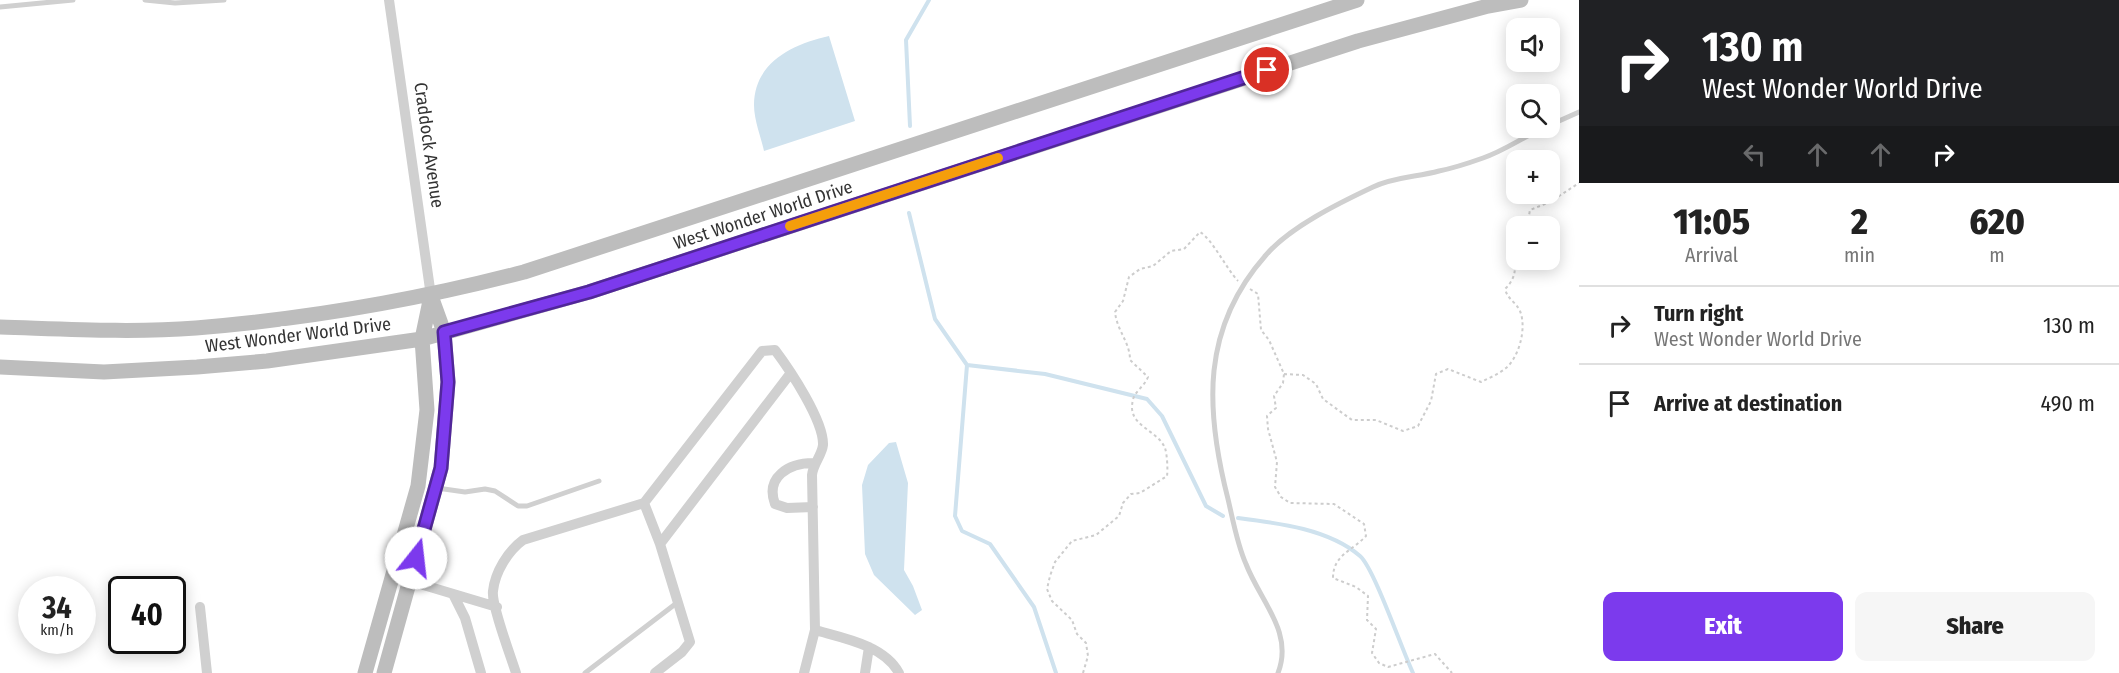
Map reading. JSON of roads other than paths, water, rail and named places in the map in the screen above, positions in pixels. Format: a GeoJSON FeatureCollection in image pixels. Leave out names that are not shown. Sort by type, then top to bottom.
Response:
{"type":"FeatureCollection","features":[{"type":"Feature","properties":{"kind":"main road","name":"West Wonder World Drive"},"geometry":{"type":"LineString","coordinates":[[0,327],[104,331],[194,328],[262,321],[431,296],[524,272],[1357,0]]}},
{"type":"Feature","properties":{"kind":"main road","name":"West Wonder World Drive"},"geometry":{"type":"LineString","coordinates":[[0,367],[104,372],[197,367],[267,361],[422,339],[589,292],[1358,41],[1488,6],[1521,0]]}},
{"type":"Feature","properties":{"kind":"main road","name":"Craddock Avenue"},"geometry":{"type":"LineString","coordinates":[[384,673],[441,468],[448,382],[444,332],[431,296]]}},
{"type":"Feature","properties":{"kind":"main road","name":"Craddock Avenue"},"geometry":{"type":"LineString","coordinates":[[365,673],[418,486],[427,410],[422,339],[431,296]]}},
{"type":"Feature","properties":{"kind":"street","name":"Craddock Avenue"},"geometry":{"type":"LineString","coordinates":[[389,0],[431,296]]}},
{"type":"Feature","properties":{"kind":"street"},"geometry":{"type":"LineString","coordinates":[[516,673],[492,593],[502,566],[512,548],[523,540],[644,503],[762,351],[775,350],[823,431],[823,448],[813,464],[815,630],[804,673]]}},
{"type":"Feature","properties":{"kind":"street"},"geometry":{"type":"LineString","coordinates":[[660,544],[790,374]]}},
{"type":"Feature","properties":{"kind":"street"},"geometry":{"type":"LineString","coordinates":[[813,464],[798,463],[785,468],[774,482],[771,493],[775,504],[787,508],[813,507]]}},
{"type":"Feature","properties":{"kind":"street"},"geometry":{"type":"LineString","coordinates":[[644,503],[660,544],[690,642],[655,673]]}},
{"type":"Feature","properties":{"kind":"street"},"geometry":{"type":"LineString","coordinates":[[410,581],[497,607]]}},
{"type":"Feature","properties":{"kind":"street"},"geometry":{"type":"LineString","coordinates":[[453,594],[465,618],[481,673]]}},
{"type":"Feature","properties":{"kind":"street"},"geometry":{"type":"LineString","coordinates":[[200,607],[207,673]]}},
{"type":"Feature","properties":{"kind":"street"},"geometry":{"type":"LineString","coordinates":[[815,630],[869,647],[895,666],[899,673]]}},
{"type":"Feature","properties":{"kind":"street"},"geometry":{"type":"LineString","coordinates":[[865,673],[869,647]]}},
{"type":"Feature","properties":{"kind":"lane"},"geometry":{"type":"LineString","coordinates":[[0,7],[73,0]]}},
{"type":"Feature","properties":{"kind":"lane"},"geometry":{"type":"LineString","coordinates":[[145,0],[175,3],[224,0]]}},
{"type":"Feature","properties":{"kind":"lane"},"geometry":{"type":"LineString","coordinates":[[1560,121],[1579,112]]}},
{"type":"Feature","properties":{"kind":"lane"},"geometry":{"type":"LineString","coordinates":[[1278,673],[1284,659],[1283,643],[1275,621],[1246,564],[1217,457],[1212,370],[1217,342],[1243,285],[1267,253],[1288,234],[1374,187],[1396,178],[1438,171],[1486,158],[1525,138]]}},
{"type":"Feature","properties":{"kind":"lane"},"geometry":{"type":"LineString","coordinates":[[436,488],[465,492],[485,489],[495,491],[518,506],[527,506],[599,481]]}},
{"type":"Feature","properties":{"kind":"lane"},"geometry":{"type":"LineString","coordinates":[[585,673],[678,602]]}},
{"type":"Feature","properties":{"kind":"water"},"geometry":{"type":"Polygon","coordinates":[[[829,36],[855,121],[764,151],[754,111],[756,90],[761,78],[768,67],[789,50],[829,36]]]}},
{"type":"Feature","properties":{"kind":"water"},"geometry":{"type":"Polygon","coordinates":[[[896,442],[908,483],[904,570],[922,610],[915,615],[874,575],[865,554],[862,485],[868,465],[889,443],[896,442]]]}},
{"type":"Feature","properties":{"kind":"waterway"},"geometry":{"type":"LineString","coordinates":[[910,126],[906,40],[929,0]]}},
{"type":"Feature","properties":{"kind":"waterway"},"geometry":{"type":"LineString","coordinates":[[909,213],[935,319],[967,365],[955,516],[962,531],[990,544],[1034,607],[1056,673]]}},
{"type":"Feature","properties":{"kind":"waterway"},"geometry":{"type":"LineString","coordinates":[[967,365],[1045,374],[1147,399],[1162,416],[1206,506],[1223,516]]}},
{"type":"Feature","properties":{"kind":"waterway"},"geometry":{"type":"LineString","coordinates":[[1238,518],[1286,525],[1318,533],[1333,539],[1360,556],[1373,576],[1413,673]]}}]}
